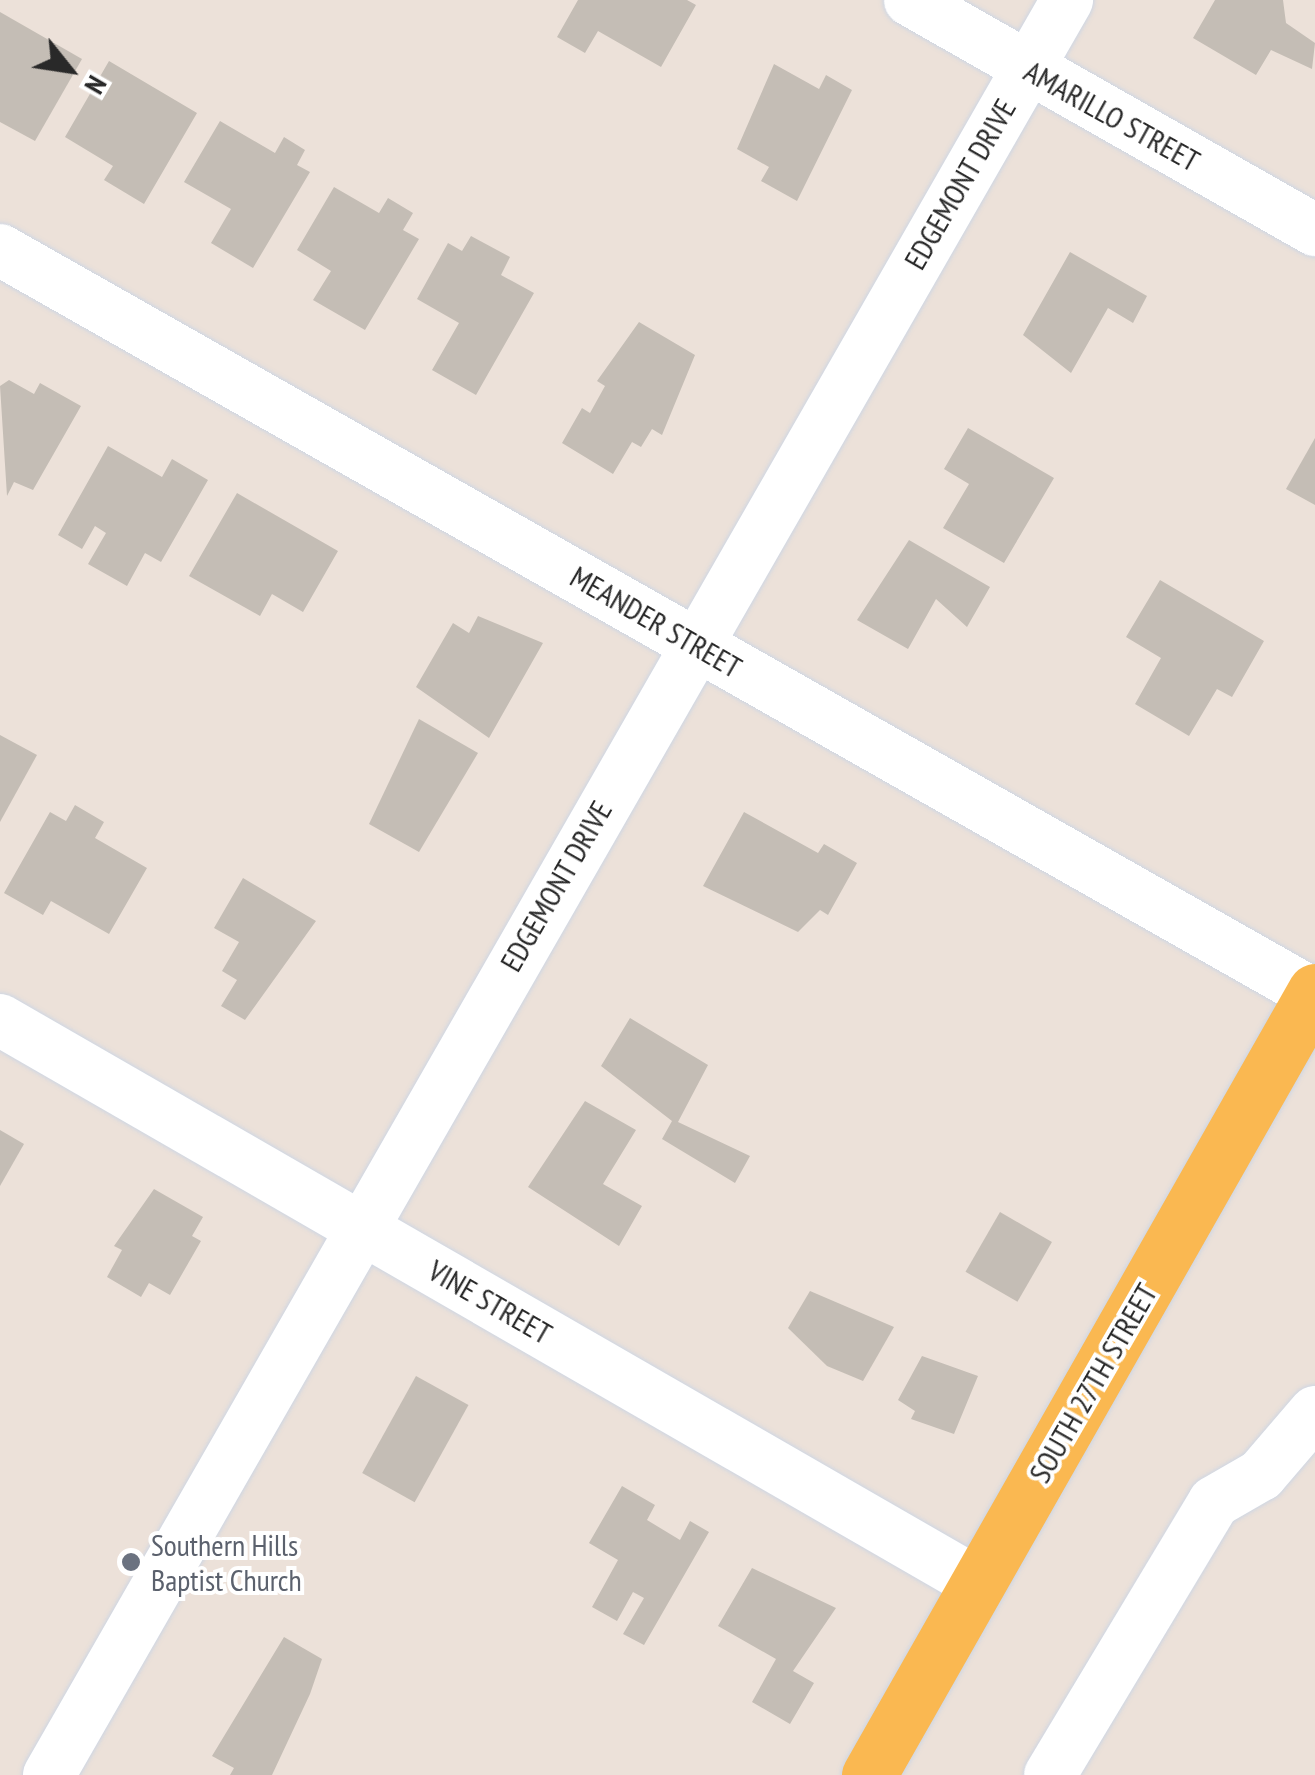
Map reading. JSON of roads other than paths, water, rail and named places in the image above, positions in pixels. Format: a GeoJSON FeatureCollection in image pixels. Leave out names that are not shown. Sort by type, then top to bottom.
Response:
{"type":"FeatureCollection","features":[{"type":"Feature","properties":{"kind":"main road","name":"SOUTH 27TH STREET"},"geometry":{"type":"LineString","coordinates":[[869,1775],[1314,992]]}},
{"type":"Feature","properties":{"kind":"street","name":"AMARILLO STREET"},"geometry":{"type":"LineString","coordinates":[[910,0],[1315,230]]}},
{"type":"Feature","properties":{"kind":"street","name":"EDGEMONT DRIVE"},"geometry":{"type":"LineString","coordinates":[[50,1775],[359,1226],[1067,0]]}},
{"type":"Feature","properties":{"kind":"street","name":"MEANDER STREET"},"geometry":{"type":"LineString","coordinates":[[0,250],[1314,992]]}},
{"type":"Feature","properties":{"kind":"street","name":"VINE STREET"},"geometry":{"type":"LineString","coordinates":[[0,1020],[978,1584]]}},
{"type":"Feature","properties":{"kind":"street"},"geometry":{"type":"LineString","coordinates":[[1050,1775],[1214,1502],[1260,1476],[1315,1412]]}},
{"type":"Feature","properties":{"kind":"place","name":"Southern Hills Baptist Church"},"geometry":{"type":"Point","coordinates":[131,1562]}}]}
